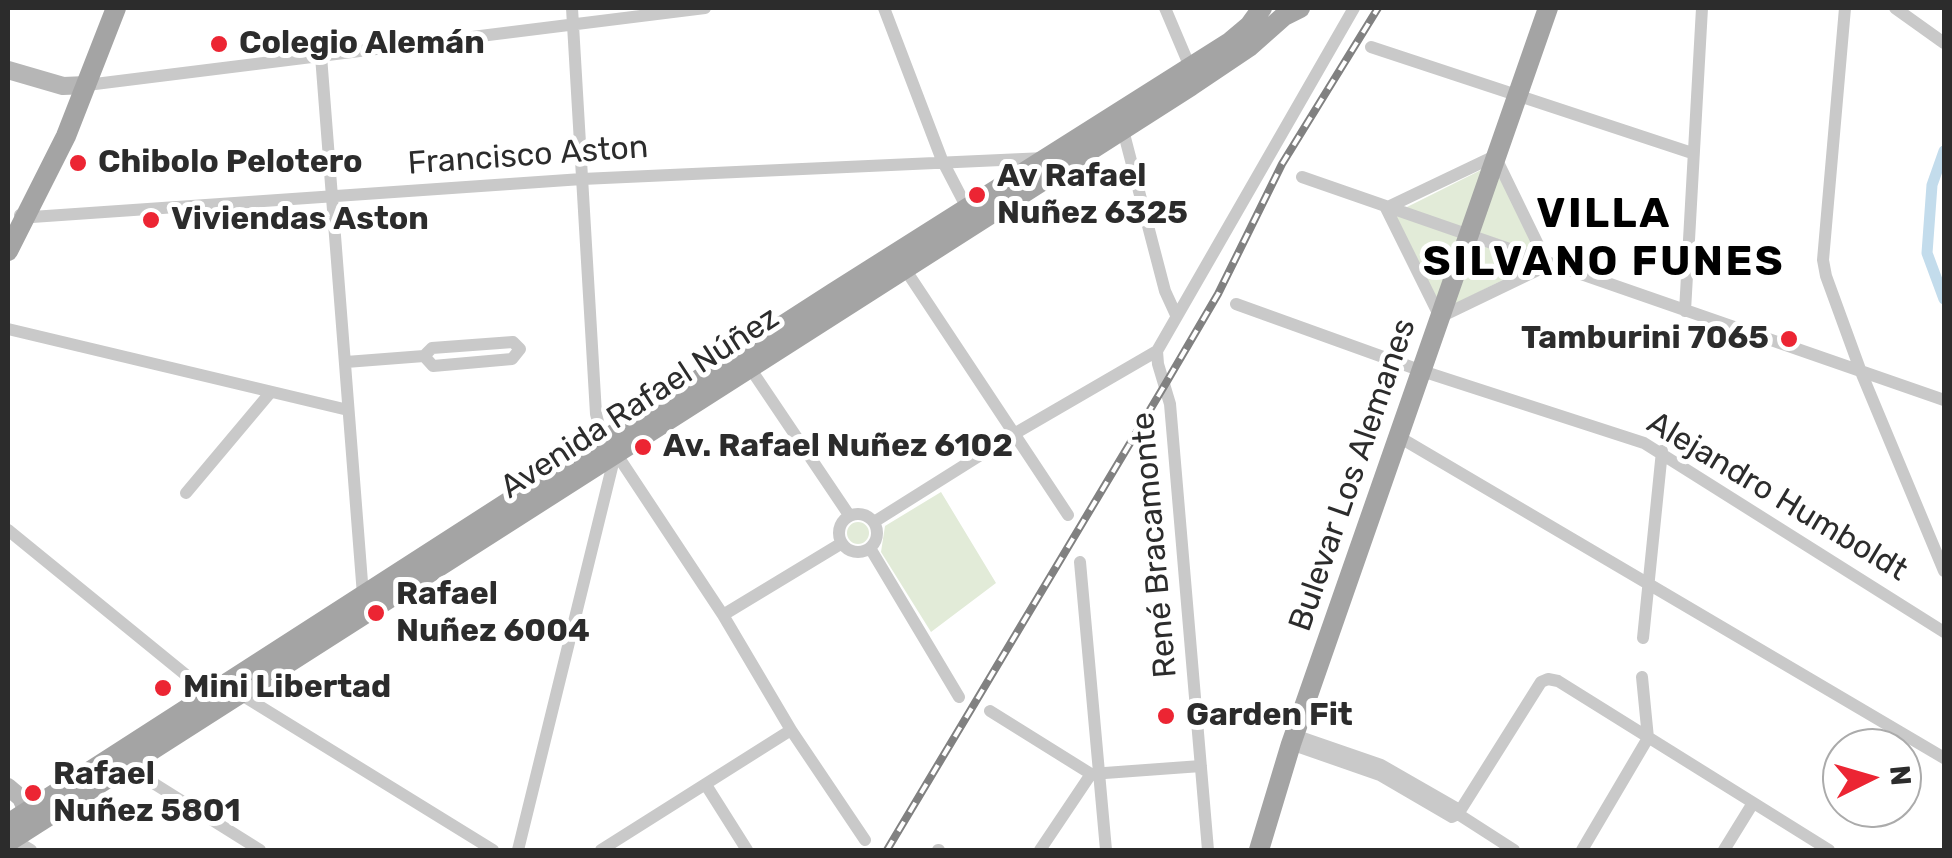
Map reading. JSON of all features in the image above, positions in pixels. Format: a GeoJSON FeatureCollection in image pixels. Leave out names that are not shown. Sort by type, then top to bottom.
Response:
{"type":"FeatureCollection","features":[{"type":"Feature","properties":{"kind":"main road"},"geometry":{"type":"LineString","coordinates":[[81,86],[104,8]]}},
{"type":"Feature","properties":{"kind":"main road"},"geometry":{"type":"LineString","coordinates":[[8,251],[16,220],[116,8]]}},
{"type":"Feature","properties":{"kind":"main road","name":"Avenida Rafael Núñez"},"geometry":{"type":"LineString","coordinates":[[9,835],[126,766],[580,477],[580,468],[611,446],[641,417],[1190,67],[1249,26],[1262,8]]}},
{"type":"Feature","properties":{"kind":"main road","name":"Avenida Rafael Núñez"},"geometry":{"type":"LineString","coordinates":[[27,811],[363,595],[611,446],[750,368],[1232,60],[1278,20],[1300,8]]}},
{"type":"Feature","properties":{"kind":"main road","name":"Bulevar Los Alemanes"},"geometry":{"type":"LineString","coordinates":[[1259,850],[1293,739],[1548,8]]}},
{"type":"Feature","properties":{"kind":"main road"},"geometry":{"type":"LineString","coordinates":[[8,70],[62,86],[81,86]]}},
{"type":"Feature","properties":{"kind":"main road"},"geometry":{"type":"LineString","coordinates":[[906,268],[904,258],[909,250],[977,207],[986,195]]}},
{"type":"Feature","properties":{"kind":"main road"},"geometry":{"type":"LineString","coordinates":[[8,788],[21,798],[27,811],[9,835]]}},
{"type":"Feature","properties":{"kind":"street"},"geometry":{"type":"LineString","coordinates":[[572,8],[596,414],[611,446],[724,615],[791,730],[865,840]]}},
{"type":"Feature","properties":{"kind":"street"},"geometry":{"type":"LineString","coordinates":[[81,86],[705,8]]}},
{"type":"Feature","properties":{"kind":"street"},"geometry":{"type":"LineString","coordinates":[[884,8],[942,160],[966,208]]}},
{"type":"Feature","properties":{"kind":"street"},"geometry":{"type":"LineString","coordinates":[[1164,8],[1190,67]]}},
{"type":"Feature","properties":{"kind":"street"},"geometry":{"type":"LineString","coordinates":[[1342,8],[1342,26]]}},
{"type":"Feature","properties":{"kind":"street"},"geometry":{"type":"LineString","coordinates":[[874,522],[1157,351],[1354,8]]}},
{"type":"Feature","properties":{"kind":"street"},"geometry":{"type":"LineString","coordinates":[[1684,8],[1701,10],[1684,311]]}},
{"type":"Feature","properties":{"kind":"street"},"geometry":{"type":"LineString","coordinates":[[1845,8],[1823,260],[1861,372],[1944,571]]}},
{"type":"Feature","properties":{"kind":"street"},"geometry":{"type":"LineString","coordinates":[[1895,8],[1944,44]]}},
{"type":"Feature","properties":{"kind":"street"},"geometry":{"type":"LineString","coordinates":[[1371,47],[1692,153]]}},
{"type":"Feature","properties":{"kind":"street"},"geometry":{"type":"LineString","coordinates":[[321,56],[363,595]]}},
{"type":"Feature","properties":{"kind":"street"},"geometry":{"type":"LineString","coordinates":[[1123,130],[1165,291],[1176,315]]}},
{"type":"Feature","properties":{"kind":"street"},"geometry":{"type":"LineString","coordinates":[[1386,208],[1496,156],[1548,265]]}},
{"type":"Feature","properties":{"kind":"street","name":"Francisco Aston"},"geometry":{"type":"LineString","coordinates":[[16,220],[582,180],[1045,158]]}},
{"type":"Feature","properties":{"kind":"street"},"geometry":{"type":"LineString","coordinates":[[1302,177],[1944,400]]}},
{"type":"Feature","properties":{"kind":"street"},"geometry":{"type":"LineString","coordinates":[[1386,208],[1440,318],[1548,265]]}},
{"type":"Feature","properties":{"kind":"street"},"geometry":{"type":"LineString","coordinates":[[906,268],[1068,515]]}},
{"type":"Feature","properties":{"kind":"street","name":"Alejandro Humboldt"},"geometry":{"type":"LineString","coordinates":[[1236,304],[1422,371],[1644,442],[1944,632]]}},
{"type":"Feature","properties":{"kind":"street"},"geometry":{"type":"LineString","coordinates":[[8,330],[348,410]]}},
{"type":"Feature","properties":{"kind":"street"},"geometry":{"type":"LineString","coordinates":[[346,362],[424,356],[432,348],[512,342],[520,349],[512,360],[433,366],[424,356]]}},
{"type":"Feature","properties":{"kind":"street","name":"René Bracamonte"},"geometry":{"type":"LineString","coordinates":[[1157,351],[1170,404],[1208,850]]}},
{"type":"Feature","properties":{"kind":"street"},"geometry":{"type":"LineString","coordinates":[[750,368],[849,515]]}},
{"type":"Feature","properties":{"kind":"street"},"geometry":{"type":"LineString","coordinates":[[186,493],[270,393]]}},
{"type":"Feature","properties":{"kind":"street"},"geometry":{"type":"LineString","coordinates":[[1398,437],[1944,758]]}},
{"type":"Feature","properties":{"kind":"street"},"geometry":{"type":"LineString","coordinates":[[518,850],[611,446]]}},
{"type":"Feature","properties":{"kind":"street"},"geometry":{"type":"LineString","coordinates":[[1643,638],[1662,451]]}},
{"type":"Feature","properties":{"kind":"street"},"geometry":{"type":"LineString","coordinates":[[860,513],[874,522],[877,536],[870,548],[852,552],[842,543],[839,528],[849,515],[860,513]]}},
{"type":"Feature","properties":{"kind":"street"},"geometry":{"type":"LineString","coordinates":[[8,530],[208,693]]}},
{"type":"Feature","properties":{"kind":"street"},"geometry":{"type":"LineString","coordinates":[[724,615],[842,543]]}},
{"type":"Feature","properties":{"kind":"street"},"geometry":{"type":"LineString","coordinates":[[870,548],[960,697]]}},
{"type":"Feature","properties":{"kind":"street"},"geometry":{"type":"LineString","coordinates":[[1080,562],[1095,774],[1106,850]]}},
{"type":"Feature","properties":{"kind":"street"},"geometry":{"type":"LineString","coordinates":[[1582,850],[1648,738],[1642,677]]}},
{"type":"Feature","properties":{"kind":"street"},"geometry":{"type":"LineString","coordinates":[[1293,739],[1380,775],[1452,817],[1458,814],[1541,682],[1558,681],[1829,850]]}},
{"type":"Feature","properties":{"kind":"street"},"geometry":{"type":"LineString","coordinates":[[240,694],[493,850]]}},
{"type":"Feature","properties":{"kind":"street"},"geometry":{"type":"LineString","coordinates":[[990,711],[1095,774],[1201,766]]}},
{"type":"Feature","properties":{"kind":"street"},"geometry":{"type":"LineString","coordinates":[[601,850],[791,730]]}},
{"type":"Feature","properties":{"kind":"street"},"geometry":{"type":"LineString","coordinates":[[126,766],[260,850]]}},
{"type":"Feature","properties":{"kind":"street"},"geometry":{"type":"LineString","coordinates":[[1040,850],[1095,774]]}},
{"type":"Feature","properties":{"kind":"street"},"geometry":{"type":"LineString","coordinates":[[706,785],[747,850]]}},
{"type":"Feature","properties":{"kind":"street"},"geometry":{"type":"LineString","coordinates":[[1724,850],[1752,803]]}},
{"type":"Feature","properties":{"kind":"street"},"geometry":{"type":"LineString","coordinates":[[1458,814],[1514,850]]}},
{"type":"Feature","properties":{"kind":"street"},"geometry":{"type":"LineString","coordinates":[[9,835],[31,850]]}},
{"type":"Feature","properties":{"kind":"green space"},"geometry":{"type":"Polygon","coordinates":[[[1493,164],[1541,261],[1447,308],[1439,304],[1393,214],[1493,164]]]}},
{"type":"Feature","properties":{"kind":"green space"},"geometry":{"type":"Polygon","coordinates":[[[941,492],[996,583],[931,632],[881,552],[885,526],[941,492]]]}},
{"type":"Feature","properties":{"kind":"green space"},"geometry":{"type":"Polygon","coordinates":[[[858,522],[866,525],[866,541],[858,544],[850,541],[847,533],[850,525],[858,522]]]}},
{"type":"Feature","properties":{"kind":"waterway"},"geometry":{"type":"LineString","coordinates":[[1944,151],[1932,185],[1927,253],[1944,299]]}},
{"type":"Feature","properties":{"kind":"railway"},"geometry":{"type":"LineString","coordinates":[[887,850],[1218,294],[1282,164],[1378,8]]}},
{"type":"Feature","properties":{"kind":"place","name":"Colegio Alemán"},"geometry":{"type":"Point","coordinates":[219,44]}},
{"type":"Feature","properties":{"kind":"place","name":"Chibolo Pelotero"},"geometry":{"type":"Point","coordinates":[78,163]}},
{"type":"Feature","properties":{"kind":"place","name":"Av Rafael Nuñez 6325"},"geometry":{"type":"Point","coordinates":[977,195]}},
{"type":"Feature","properties":{"kind":"place","name":"Viviendas Aston"},"geometry":{"type":"Point","coordinates":[151,220]}},
{"type":"Feature","properties":{"kind":"place","name":"Tamburini 7065"},"geometry":{"type":"Point","coordinates":[1789,339]}},
{"type":"Feature","properties":{"kind":"place","name":"Av. Rafael Nuñez 6102"},"geometry":{"type":"Point","coordinates":[643,447]}},
{"type":"Feature","properties":{"kind":"place","name":"Rafael Nuñez 6004"},"geometry":{"type":"Point","coordinates":[376,613]}},
{"type":"Feature","properties":{"kind":"place","name":"Mini Libertad"},"geometry":{"type":"Point","coordinates":[163,688]}},
{"type":"Feature","properties":{"kind":"place","name":"Garden Fit"},"geometry":{"type":"Point","coordinates":[1166,716]}},
{"type":"Feature","properties":{"kind":"place","name":"Rafael Nuñez 5801"},"geometry":{"type":"Point","coordinates":[33,793]}},
{"type":"Feature","properties":{"kind":"district","name":"VILLA SILVANO FUNES"},"geometry":{"type":"Point","coordinates":[1604,239]}}]}
